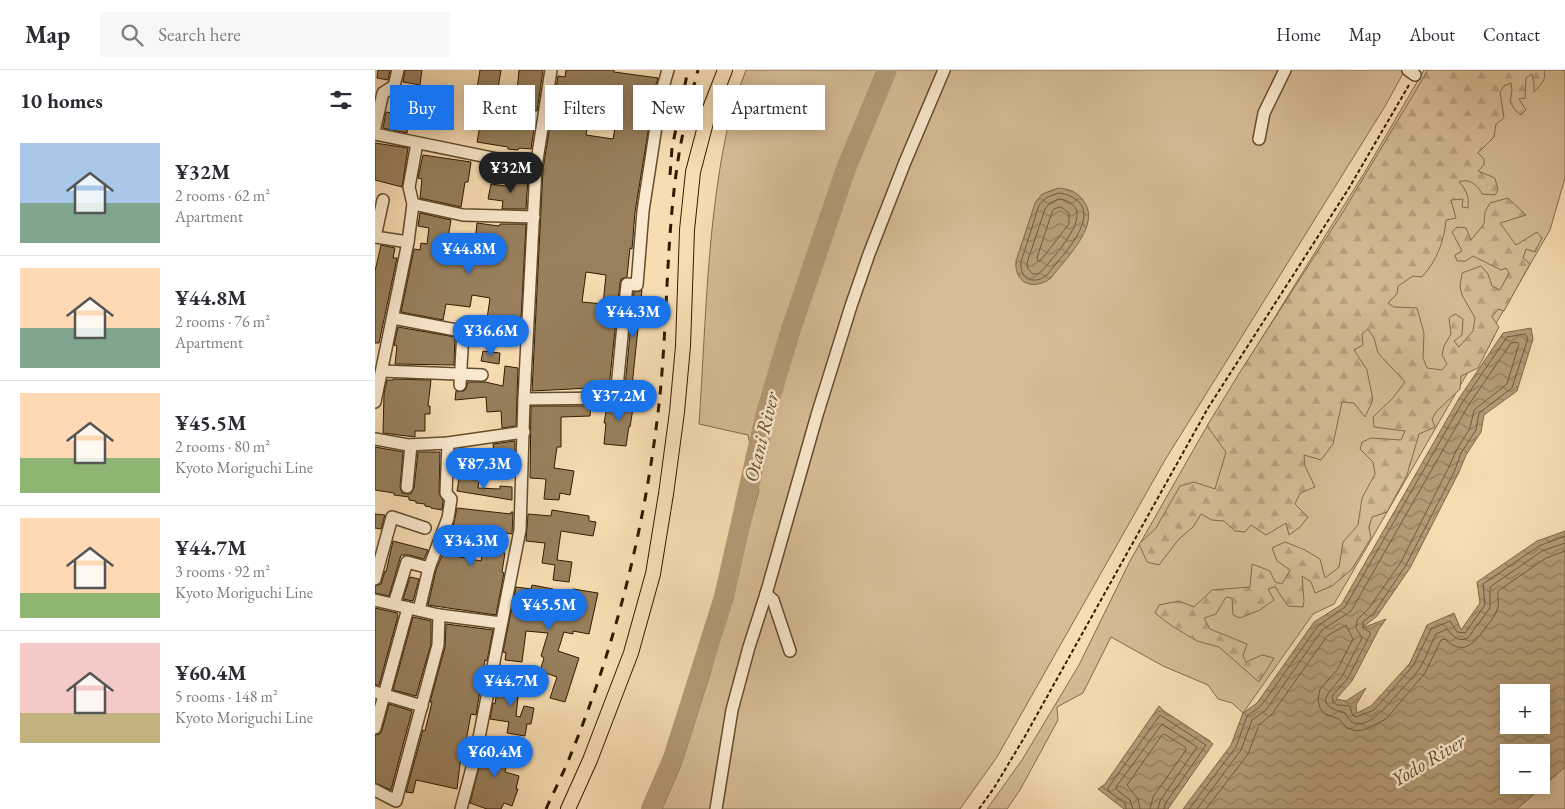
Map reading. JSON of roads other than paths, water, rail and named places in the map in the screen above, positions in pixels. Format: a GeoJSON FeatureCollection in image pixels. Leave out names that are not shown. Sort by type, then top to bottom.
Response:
{"type":"FeatureCollection","features":[{"type":"Feature","properties":{"kind":"main road"},"geometry":{"type":"LineString","coordinates":[[567,809],[590,760],[631,652],[653,574],[677,412],[683,346],[687,230],[693,172],[709,111],[725,70]]}},
{"type":"Feature","properties":{"kind":"street"},"geometry":{"type":"LineString","coordinates":[[375,127],[383,93],[394,86],[398,70]]}},
{"type":"Feature","properties":{"kind":"street"},"geometry":{"type":"LineString","coordinates":[[461,809],[476,753],[520,530],[524,399],[537,167],[551,70]]}},
{"type":"Feature","properties":{"kind":"street"},"geometry":{"type":"LineString","coordinates":[[524,399],[616,398],[627,284],[637,285],[643,211],[661,94],[668,70]]}},
{"type":"Feature","properties":{"kind":"street"},"geometry":{"type":"LineString","coordinates":[[716,809],[733,710],[749,647],[767,594],[817,415],[851,306],[905,162],[944,70]]}},
{"type":"Feature","properties":{"kind":"street"},"geometry":{"type":"LineString","coordinates":[[1259,139],[1264,113],[1285,70]]}},
{"type":"Feature","properties":{"kind":"street"},"geometry":{"type":"LineString","coordinates":[[375,134],[537,167]]}},
{"type":"Feature","properties":{"kind":"street"},"geometry":{"type":"LineString","coordinates":[[375,402],[408,242],[413,204],[409,187],[417,143]]}},
{"type":"Feature","properties":{"kind":"street"},"geometry":{"type":"LineString","coordinates":[[383,200],[376,232],[408,242]]}},
{"type":"Feature","properties":{"kind":"street"},"geometry":{"type":"LineString","coordinates":[[413,204],[463,215],[534,218]]}},
{"type":"Feature","properties":{"kind":"street"},"geometry":{"type":"LineString","coordinates":[[393,318],[468,332],[460,380]]}},
{"type":"Feature","properties":{"kind":"street"},"geometry":{"type":"LineString","coordinates":[[382,371],[460,380],[482,374]]}},
{"type":"Feature","properties":{"kind":"street"},"geometry":{"type":"LineString","coordinates":[[375,439],[411,445],[448,443],[523,432]]}},
{"type":"Feature","properties":{"kind":"street"},"geometry":{"type":"LineString","coordinates":[[375,728],[379,693],[448,518],[451,499],[446,493],[448,443]]}},
{"type":"Feature","properties":{"kind":"street"},"geometry":{"type":"LineString","coordinates":[[407,487],[411,445]]}},
{"type":"Feature","properties":{"kind":"street"},"geometry":{"type":"LineString","coordinates":[[375,579],[392,517],[417,529]]}},
{"type":"Feature","properties":{"kind":"street"},"geometry":{"type":"LineString","coordinates":[[394,604],[407,562],[429,568]]}},
{"type":"Feature","properties":{"kind":"street"},"geometry":{"type":"LineString","coordinates":[[767,594],[773,600],[790,651]]}},
{"type":"Feature","properties":{"kind":"street"},"geometry":{"type":"LineString","coordinates":[[375,600],[439,615],[501,623]]}},
{"type":"Feature","properties":{"kind":"street"},"geometry":{"type":"LineString","coordinates":[[375,790],[396,801],[438,645],[439,615]]}},
{"type":"Feature","properties":{"kind":"street"},"geometry":{"type":"LineString","coordinates":[[379,693],[422,706]]}},
{"type":"Feature","properties":{"kind":"water"},"geometry":{"type":"Polygon","coordinates":[[[1058,188],[1071,191],[1082,199],[1088,209],[1086,230],[1073,251],[1051,278],[1038,284],[1026,283],[1018,275],[1016,261],[1035,203],[1042,194],[1058,188]]]}},
{"type":"Feature","properties":{"kind":"water","name":"Yodo River"},"geometry":{"type":"Polygon","coordinates":[[[1531,328],[1533,339],[1517,391],[1484,415],[1481,432],[1466,455],[1410,568],[1377,616],[1362,628],[1386,619],[1352,681],[1336,699],[1346,701],[1366,688],[1356,705],[1357,713],[1371,706],[1410,663],[1427,625],[1454,613],[1461,630],[1480,603],[1477,582],[1537,541],[1565,531],[1565,767],[1550,780],[1550,744],[1500,744],[1500,794],[1534,794],[1517,809],[1183,809],[1231,745],[1243,713],[1257,703],[1314,622],[1341,605],[1458,400],[1503,333],[1531,328]]]}},
{"type":"Feature","properties":{"kind":"water"},"geometry":{"type":"Polygon","coordinates":[[[1159,706],[1213,744],[1168,809],[1124,809],[1098,789],[1105,784],[1159,706]]]}},
{"type":"Feature","properties":{"kind":"waterway","name":"Otani River"},"geometry":{"type":"LineString","coordinates":[[651,809],[673,758],[724,597],[765,416],[791,329],[847,166],[887,70]]}},
{"type":"Feature","properties":{"kind":"railway"},"geometry":{"type":"LineString","coordinates":[[670,175],[672,148],[688,70]]}},
{"type":"Feature","properties":{"kind":"railway"},"geometry":{"type":"LineString","coordinates":[[546,809],[571,754],[603,667],[639,532],[660,395],[675,179],[684,128],[698,70]]}}]}
